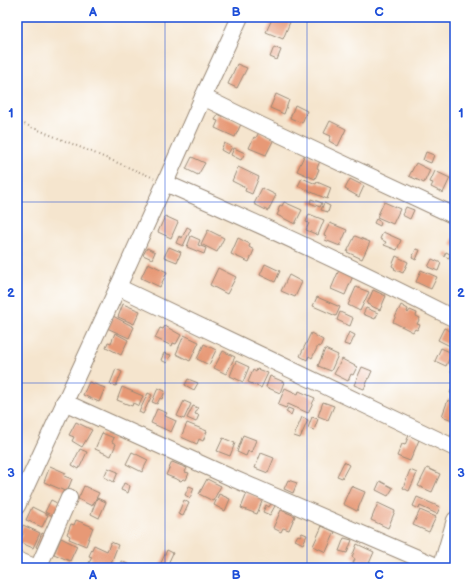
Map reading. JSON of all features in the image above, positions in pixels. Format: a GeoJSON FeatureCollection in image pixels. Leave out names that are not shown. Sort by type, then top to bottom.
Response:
{"type":"FeatureCollection","features":[{"type":"Feature","properties":{"kind":"street"},"geometry":{"type":"LineString","coordinates":[[17,506],[166,183],[203,97],[240,17]]}},
{"type":"Feature","properties":{"kind":"street"},"geometry":{"type":"LineString","coordinates":[[203,97],[455,216]]}},
{"type":"Feature","properties":{"kind":"street"},"geometry":{"type":"LineString","coordinates":[[166,183],[238,214],[455,319]]}},
{"type":"Feature","properties":{"kind":"street"},"geometry":{"type":"LineString","coordinates":[[118,287],[455,448]]}},
{"type":"Feature","properties":{"kind":"street"},"geometry":{"type":"LineString","coordinates":[[64,402],[232,478],[446,561],[455,520]]}},
{"type":"Feature","properties":{"kind":"street"},"geometry":{"type":"LineString","coordinates":[[17,560],[37,568],[69,498]]}},
{"type":"Feature","properties":{"kind":"path"},"geometry":{"type":"LineString","coordinates":[[17,121],[166,183]]}},
{"type":"Feature","properties":{"kind":"building"},"geometry":{"type":"Polygon","coordinates":[[[273,17],[279,17],[290,22],[283,39],[266,32],[273,17]]]}},
{"type":"Feature","properties":{"kind":"building"},"geometry":{"type":"Polygon","coordinates":[[[274,47],[281,50],[277,60],[270,57],[274,47]]]}},
{"type":"Feature","properties":{"kind":"building"},"geometry":{"type":"Polygon","coordinates":[[[237,64],[247,68],[237,88],[228,84],[237,64]]]}},
{"type":"Feature","properties":{"kind":"building"},"geometry":{"type":"Polygon","coordinates":[[[276,94],[289,100],[284,114],[270,108],[276,94]]]}},
{"type":"Feature","properties":{"kind":"building"},"geometry":{"type":"Polygon","coordinates":[[[295,105],[307,111],[302,123],[290,118],[295,105]]]}},
{"type":"Feature","properties":{"kind":"building"},"geometry":{"type":"Polygon","coordinates":[[[218,114],[241,124],[235,137],[215,128],[218,121],[215,120],[218,114]]]}},
{"type":"Feature","properties":{"kind":"building"},"geometry":{"type":"Polygon","coordinates":[[[330,121],[346,129],[338,146],[329,141],[331,136],[324,133],[330,121]]]}},
{"type":"Feature","properties":{"kind":"building"},"geometry":{"type":"Polygon","coordinates":[[[259,132],[274,139],[266,155],[249,148],[254,137],[256,138],[259,132]]]}},
{"type":"Feature","properties":{"kind":"building"},"geometry":{"type":"Polygon","coordinates":[[[224,143],[232,147],[228,154],[221,150],[224,143]]]}},
{"type":"Feature","properties":{"kind":"building"},"geometry":{"type":"Polygon","coordinates":[[[234,148],[245,153],[241,160],[231,155],[234,148]]]}},
{"type":"Feature","properties":{"kind":"building"},"geometry":{"type":"Polygon","coordinates":[[[426,152],[434,155],[431,163],[423,160],[426,152]]]}},
{"type":"Feature","properties":{"kind":"building"},"geometry":{"type":"Polygon","coordinates":[[[305,154],[320,161],[315,179],[297,171],[305,154]]]}},
{"type":"Feature","properties":{"kind":"building"},"geometry":{"type":"Polygon","coordinates":[[[192,157],[205,163],[198,175],[186,169],[192,157]]]}},
{"type":"Feature","properties":{"kind":"building"},"geometry":{"type":"Polygon","coordinates":[[[416,163],[430,170],[424,183],[409,176],[416,163]]]}},
{"type":"Feature","properties":{"kind":"building"},"geometry":{"type":"Polygon","coordinates":[[[238,167],[259,177],[252,194],[245,191],[246,188],[232,181],[238,167]]]}},
{"type":"Feature","properties":{"kind":"building"},"geometry":{"type":"Polygon","coordinates":[[[435,171],[450,178],[443,193],[431,187],[433,183],[430,182],[435,171]]]}},
{"type":"Feature","properties":{"kind":"building"},"geometry":{"type":"Polygon","coordinates":[[[302,178],[331,188],[327,199],[298,186],[302,178]]]}},
{"type":"Feature","properties":{"kind":"building"},"geometry":{"type":"Polygon","coordinates":[[[350,179],[364,186],[359,197],[345,189],[350,179]]]}},
{"type":"Feature","properties":{"kind":"building"},"geometry":{"type":"Polygon","coordinates":[[[262,188],[276,195],[268,211],[254,204],[262,188]]]}},
{"type":"Feature","properties":{"kind":"building"},"geometry":{"type":"Polygon","coordinates":[[[311,199],[322,203],[320,207],[310,203],[311,199]]]}},
{"type":"Feature","properties":{"kind":"building"},"geometry":{"type":"Polygon","coordinates":[[[284,202],[302,210],[295,224],[277,215],[280,205],[282,206],[284,202]]]}},
{"type":"Feature","properties":{"kind":"building"},"geometry":{"type":"Polygon","coordinates":[[[384,202],[400,209],[393,224],[377,217],[384,202]]]}},
{"type":"Feature","properties":{"kind":"building"},"geometry":{"type":"Polygon","coordinates":[[[324,203],[330,206],[328,212],[321,210],[324,203]]]}},
{"type":"Feature","properties":{"kind":"building"},"geometry":{"type":"Polygon","coordinates":[[[406,207],[414,210],[410,219],[402,215],[406,207]]]}},
{"type":"Feature","properties":{"kind":"building"},"geometry":{"type":"Polygon","coordinates":[[[309,214],[324,220],[318,235],[306,230],[309,223],[306,222],[309,214]]]}},
{"type":"Feature","properties":{"kind":"building"},"geometry":{"type":"Polygon","coordinates":[[[165,216],[178,222],[171,238],[158,232],[165,216]]]}},
{"type":"Feature","properties":{"kind":"building"},"geometry":{"type":"Polygon","coordinates":[[[376,219],[381,222],[380,226],[374,223],[376,219]]]}},
{"type":"Feature","properties":{"kind":"building"},"geometry":{"type":"Polygon","coordinates":[[[330,223],[347,230],[340,246],[325,240],[327,236],[324,235],[330,223]]]}},
{"type":"Feature","properties":{"kind":"building"},"geometry":{"type":"Polygon","coordinates":[[[187,227],[191,229],[183,246],[176,243],[179,236],[182,238],[187,227]]]}},
{"type":"Feature","properties":{"kind":"building"},"geometry":{"type":"Polygon","coordinates":[[[208,230],[224,238],[217,252],[201,244],[208,230]]]}},
{"type":"Feature","properties":{"kind":"building"},"geometry":{"type":"Polygon","coordinates":[[[383,232],[401,240],[397,250],[384,245],[386,242],[380,239],[383,232]]]}},
{"type":"Feature","properties":{"kind":"building"},"geometry":{"type":"Polygon","coordinates":[[[455,235],[455,247],[450,244],[455,235]]]}},
{"type":"Feature","properties":{"kind":"building"},"geometry":{"type":"Polygon","coordinates":[[[191,236],[200,240],[198,245],[206,248],[204,254],[187,247],[191,236]]]}},
{"type":"Feature","properties":{"kind":"building"},"geometry":{"type":"Polygon","coordinates":[[[355,236],[370,242],[362,259],[347,252],[355,236]]]}},
{"type":"Feature","properties":{"kind":"building"},"geometry":{"type":"Polygon","coordinates":[[[238,238],[250,244],[249,247],[254,250],[249,262],[231,254],[238,238]]]}},
{"type":"Feature","properties":{"kind":"building"},"geometry":{"type":"Polygon","coordinates":[[[169,247],[181,252],[177,262],[164,257],[169,247]]]}},
{"type":"Feature","properties":{"kind":"building"},"geometry":{"type":"Polygon","coordinates":[[[147,248],[155,252],[152,259],[143,255],[147,248]]]}},
{"type":"Feature","properties":{"kind":"building"},"geometry":{"type":"Polygon","coordinates":[[[416,249],[420,250],[416,260],[412,258],[416,249]]]}},
{"type":"Feature","properties":{"kind":"building"},"geometry":{"type":"Polygon","coordinates":[[[446,252],[450,254],[449,258],[444,256],[446,252]]]}},
{"type":"Feature","properties":{"kind":"building"},"geometry":{"type":"Polygon","coordinates":[[[396,256],[408,262],[403,273],[394,269],[395,268],[392,266],[396,256]]]}},
{"type":"Feature","properties":{"kind":"building"},"geometry":{"type":"Polygon","coordinates":[[[432,259],[441,263],[438,271],[428,267],[432,259]]]}},
{"type":"Feature","properties":{"kind":"building"},"geometry":{"type":"Polygon","coordinates":[[[148,263],[167,272],[160,287],[141,278],[148,263]]]}},
{"type":"Feature","properties":{"kind":"building"},"geometry":{"type":"Polygon","coordinates":[[[265,264],[280,271],[275,282],[260,275],[265,264]]]}},
{"type":"Feature","properties":{"kind":"building"},"geometry":{"type":"Polygon","coordinates":[[[218,268],[236,277],[227,294],[210,285],[218,268]]]}},
{"type":"Feature","properties":{"kind":"building"},"geometry":{"type":"Polygon","coordinates":[[[339,270],[353,276],[345,295],[331,289],[339,270]]]}},
{"type":"Feature","properties":{"kind":"building"},"geometry":{"type":"Polygon","coordinates":[[[421,270],[437,277],[431,289],[416,282],[421,270]]]}},
{"type":"Feature","properties":{"kind":"building"},"geometry":{"type":"Polygon","coordinates":[[[289,275],[302,282],[295,297],[281,291],[289,275]]]}},
{"type":"Feature","properties":{"kind":"building"},"geometry":{"type":"Polygon","coordinates":[[[356,287],[369,292],[360,311],[348,305],[356,287]]]}},
{"type":"Feature","properties":{"kind":"building"},"geometry":{"type":"Polygon","coordinates":[[[373,290],[386,296],[380,310],[367,304],[373,290]]]}},
{"type":"Feature","properties":{"kind":"building"},"geometry":{"type":"Polygon","coordinates":[[[317,297],[340,307],[336,316],[313,306],[317,297]]]}},
{"type":"Feature","properties":{"kind":"building"},"geometry":{"type":"Polygon","coordinates":[[[123,304],[140,311],[134,324],[118,317],[123,304]]]}},
{"type":"Feature","properties":{"kind":"building"},"geometry":{"type":"Polygon","coordinates":[[[401,305],[408,309],[408,313],[410,310],[417,313],[416,316],[420,318],[417,324],[420,325],[417,330],[415,329],[413,332],[393,322],[401,305]]]}},
{"type":"Feature","properties":{"kind":"building"},"geometry":{"type":"Polygon","coordinates":[[[366,308],[378,313],[375,319],[363,314],[366,308]]]}},
{"type":"Feature","properties":{"kind":"building"},"geometry":{"type":"Polygon","coordinates":[[[340,312],[353,318],[350,326],[337,320],[340,312]]]}},
{"type":"Feature","properties":{"kind":"building"},"geometry":{"type":"Polygon","coordinates":[[[113,316],[134,327],[129,338],[107,328],[113,316]]]}},
{"type":"Feature","properties":{"kind":"building"},"geometry":{"type":"Polygon","coordinates":[[[165,326],[181,335],[176,344],[173,343],[172,346],[155,338],[160,328],[163,329],[165,326]]]}},
{"type":"Feature","properties":{"kind":"building"},"geometry":{"type":"Polygon","coordinates":[[[444,328],[455,333],[455,337],[450,346],[438,340],[444,328]]]}},
{"type":"Feature","properties":{"kind":"building"},"geometry":{"type":"Polygon","coordinates":[[[349,332],[355,335],[350,346],[344,344],[349,332]]]}},
{"type":"Feature","properties":{"kind":"building"},"geometry":{"type":"Polygon","coordinates":[[[115,333],[128,340],[121,355],[106,347],[108,342],[111,343],[115,333]]]}},
{"type":"Feature","properties":{"kind":"building"},"geometry":{"type":"Polygon","coordinates":[[[311,333],[323,340],[312,358],[309,356],[307,360],[300,356],[311,333]]]}},
{"type":"Feature","properties":{"kind":"building"},"geometry":{"type":"Polygon","coordinates":[[[184,335],[199,342],[190,361],[176,354],[184,335]]]}},
{"type":"Feature","properties":{"kind":"building"},"geometry":{"type":"Polygon","coordinates":[[[204,344],[216,350],[209,365],[197,359],[204,344]]]}},
{"type":"Feature","properties":{"kind":"building"},"geometry":{"type":"Polygon","coordinates":[[[441,348],[452,353],[446,366],[435,361],[441,348]]]}},
{"type":"Feature","properties":{"kind":"building"},"geometry":{"type":"Polygon","coordinates":[[[325,349],[338,355],[331,371],[318,366],[325,349]]]}},
{"type":"Feature","properties":{"kind":"building"},"geometry":{"type":"Polygon","coordinates":[[[223,351],[235,357],[226,374],[214,368],[223,351]]]}},
{"type":"Feature","properties":{"kind":"building"},"geometry":{"type":"Polygon","coordinates":[[[164,353],[171,355],[167,363],[161,360],[164,353]]]}},
{"type":"Feature","properties":{"kind":"building"},"geometry":{"type":"Polygon","coordinates":[[[342,359],[357,367],[353,375],[351,374],[348,381],[334,374],[342,359]]]}},
{"type":"Feature","properties":{"kind":"building"},"geometry":{"type":"Polygon","coordinates":[[[236,361],[249,367],[243,382],[230,376],[236,361]]]}},
{"type":"Feature","properties":{"kind":"building"},"geometry":{"type":"Polygon","coordinates":[[[455,364],[455,374],[451,372],[455,364]]]}},
{"type":"Feature","properties":{"kind":"building"},"geometry":{"type":"Polygon","coordinates":[[[362,367],[372,371],[364,389],[354,385],[362,367]]]}},
{"type":"Feature","properties":{"kind":"building"},"geometry":{"type":"Polygon","coordinates":[[[116,369],[122,372],[116,386],[110,384],[116,369]]]}},
{"type":"Feature","properties":{"kind":"building"},"geometry":{"type":"Polygon","coordinates":[[[257,369],[268,373],[261,388],[248,382],[253,370],[256,372],[257,369]]]}},
{"type":"Feature","properties":{"kind":"building"},"geometry":{"type":"Polygon","coordinates":[[[270,376],[284,382],[280,393],[266,387],[270,376]]]}},
{"type":"Feature","properties":{"kind":"building"},"geometry":{"type":"Polygon","coordinates":[[[188,379],[198,383],[194,390],[185,385],[188,379]]]}},
{"type":"Feature","properties":{"kind":"building"},"geometry":{"type":"Polygon","coordinates":[[[89,382],[105,388],[99,402],[83,395],[89,382]]]}},
{"type":"Feature","properties":{"kind":"building"},"geometry":{"type":"Polygon","coordinates":[[[453,386],[455,386],[455,395],[450,393],[453,386]]]}},
{"type":"Feature","properties":{"kind":"building"},"geometry":{"type":"Polygon","coordinates":[[[122,387],[143,396],[139,406],[133,403],[132,406],[117,400],[122,387]]]}},
{"type":"Feature","properties":{"kind":"building"},"geometry":{"type":"Polygon","coordinates":[[[158,388],[165,391],[162,399],[160,398],[157,404],[152,402],[158,388]]]}},
{"type":"Feature","properties":{"kind":"building"},"geometry":{"type":"Polygon","coordinates":[[[285,388],[298,394],[299,391],[315,398],[308,413],[288,404],[286,408],[278,405],[285,388]]]}},
{"type":"Feature","properties":{"kind":"building"},"geometry":{"type":"Polygon","coordinates":[[[148,393],[152,395],[143,414],[139,412],[148,393]]]}},
{"type":"Feature","properties":{"kind":"building"},"geometry":{"type":"Polygon","coordinates":[[[448,400],[455,403],[455,421],[442,416],[448,400]]]}},
{"type":"Feature","properties":{"kind":"building"},"geometry":{"type":"Polygon","coordinates":[[[184,401],[191,404],[184,419],[177,416],[184,401]]]}},
{"type":"Feature","properties":{"kind":"building"},"geometry":{"type":"Polygon","coordinates":[[[323,402],[334,406],[328,420],[318,416],[323,402]]]}},
{"type":"Feature","properties":{"kind":"building"},"geometry":{"type":"Polygon","coordinates":[[[193,406],[198,408],[195,414],[199,415],[196,422],[187,418],[193,406]]]}},
{"type":"Feature","properties":{"kind":"building"},"geometry":{"type":"Polygon","coordinates":[[[288,408],[293,410],[291,415],[286,412],[288,408]]]}},
{"type":"Feature","properties":{"kind":"building"},"geometry":{"type":"Polygon","coordinates":[[[157,409],[167,413],[165,416],[176,421],[171,432],[151,423],[157,409]]]}},
{"type":"Feature","properties":{"kind":"building"},"geometry":{"type":"Polygon","coordinates":[[[302,417],[308,420],[300,438],[294,436],[302,417]]]}},
{"type":"Feature","properties":{"kind":"building"},"geometry":{"type":"Polygon","coordinates":[[[312,417],[318,419],[314,430],[308,428],[312,417]]]}},
{"type":"Feature","properties":{"kind":"building"},"geometry":{"type":"Polygon","coordinates":[[[76,422],[92,430],[82,447],[72,441],[74,437],[69,435],[76,422]]]}},
{"type":"Feature","properties":{"kind":"building"},"geometry":{"type":"Polygon","coordinates":[[[187,423],[207,431],[203,441],[199,439],[197,444],[181,437],[187,423]]]}},
{"type":"Feature","properties":{"kind":"building"},"geometry":{"type":"Polygon","coordinates":[[[455,429],[455,439],[450,437],[455,429]]]}},
{"type":"Feature","properties":{"kind":"building"},"geometry":{"type":"Polygon","coordinates":[[[102,433],[114,438],[112,442],[116,444],[111,456],[95,449],[102,433]]]}},
{"type":"Feature","properties":{"kind":"building"},"geometry":{"type":"Polygon","coordinates":[[[243,435],[256,440],[251,453],[248,451],[246,456],[237,452],[243,435]]]}},
{"type":"Feature","properties":{"kind":"building"},"geometry":{"type":"Polygon","coordinates":[[[409,435],[419,440],[410,461],[397,456],[402,444],[405,445],[409,435]]]}},
{"type":"Feature","properties":{"kind":"building"},"geometry":{"type":"Polygon","coordinates":[[[223,438],[235,443],[230,456],[217,451],[223,438]]]}},
{"type":"Feature","properties":{"kind":"building"},"geometry":{"type":"Polygon","coordinates":[[[80,449],[87,452],[79,469],[72,465],[80,449]]]}},
{"type":"Feature","properties":{"kind":"building"},"geometry":{"type":"Polygon","coordinates":[[[132,452],[148,460],[142,472],[126,464],[132,452]]]}},
{"type":"Feature","properties":{"kind":"building"},"geometry":{"type":"Polygon","coordinates":[[[261,453],[274,458],[268,473],[255,468],[261,453]]]}},
{"type":"Feature","properties":{"kind":"building"},"geometry":{"type":"Polygon","coordinates":[[[172,462],[187,468],[185,472],[189,473],[186,480],[183,479],[181,481],[166,475],[172,462]]]}},
{"type":"Feature","properties":{"kind":"building"},"geometry":{"type":"Polygon","coordinates":[[[344,462],[349,465],[342,478],[337,476],[344,462]]]}},
{"type":"Feature","properties":{"kind":"building"},"geometry":{"type":"Polygon","coordinates":[[[50,466],[66,473],[64,476],[72,479],[67,492],[44,482],[50,466]]]}},
{"type":"Feature","properties":{"kind":"building"},"geometry":{"type":"Polygon","coordinates":[[[108,468],[118,472],[114,482],[104,477],[108,468]]]}},
{"type":"Feature","properties":{"kind":"building"},"geometry":{"type":"Polygon","coordinates":[[[427,468],[440,474],[432,492],[418,486],[427,468]]]}},
{"type":"Feature","properties":{"kind":"building"},"geometry":{"type":"Polygon","coordinates":[[[410,470],[417,473],[409,491],[403,488],[410,470]]]}},
{"type":"Feature","properties":{"kind":"building"},"geometry":{"type":"Polygon","coordinates":[[[207,479],[221,486],[213,501],[199,494],[207,479]]]}},
{"type":"Feature","properties":{"kind":"building"},"geometry":{"type":"Polygon","coordinates":[[[288,480],[297,483],[293,493],[284,489],[288,480]]]}},
{"type":"Feature","properties":{"kind":"building"},"geometry":{"type":"Polygon","coordinates":[[[380,481],[393,488],[388,496],[376,490],[380,481]]]}},
{"type":"Feature","properties":{"kind":"building"},"geometry":{"type":"Polygon","coordinates":[[[124,483],[130,486],[128,493],[121,490],[124,483]]]}},
{"type":"Feature","properties":{"kind":"building"},"geometry":{"type":"Polygon","coordinates":[[[84,486],[99,493],[92,506],[78,499],[84,486]]]}},
{"type":"Feature","properties":{"kind":"building"},"geometry":{"type":"Polygon","coordinates":[[[189,486],[194,488],[190,498],[185,495],[189,486]]]}},
{"type":"Feature","properties":{"kind":"building"},"geometry":{"type":"Polygon","coordinates":[[[351,486],[365,492],[357,511],[343,504],[351,486]]]}},
{"type":"Feature","properties":{"kind":"building"},"geometry":{"type":"Polygon","coordinates":[[[247,493],[263,499],[257,514],[241,508],[247,493]]]}},
{"type":"Feature","properties":{"kind":"building"},"geometry":{"type":"Polygon","coordinates":[[[219,494],[230,499],[225,511],[214,505],[219,494]]]}},
{"type":"Feature","properties":{"kind":"building"},"geometry":{"type":"Polygon","coordinates":[[[417,497],[440,507],[437,514],[420,506],[419,509],[413,506],[417,497]]]}},
{"type":"Feature","properties":{"kind":"building"},"geometry":{"type":"Polygon","coordinates":[[[97,498],[106,502],[99,518],[91,514],[97,498]]]}},
{"type":"Feature","properties":{"kind":"building"},"geometry":{"type":"Polygon","coordinates":[[[51,500],[61,505],[55,517],[45,512],[51,500]]]}},
{"type":"Feature","properties":{"kind":"building"},"geometry":{"type":"Polygon","coordinates":[[[184,500],[189,503],[183,516],[178,514],[184,500]]]}},
{"type":"Feature","properties":{"kind":"building"},"geometry":{"type":"Polygon","coordinates":[[[272,502],[276,504],[270,515],[263,512],[266,505],[269,507],[272,502]]]}},
{"type":"Feature","properties":{"kind":"building"},"geometry":{"type":"Polygon","coordinates":[[[378,503],[395,511],[388,528],[371,520],[378,503]]]}},
{"type":"Feature","properties":{"kind":"building"},"geometry":{"type":"Polygon","coordinates":[[[32,507],[48,515],[42,527],[26,520],[32,507]]]}},
{"type":"Feature","properties":{"kind":"building"},"geometry":{"type":"Polygon","coordinates":[[[281,510],[295,516],[289,530],[283,528],[281,532],[273,528],[281,510]]]}},
{"type":"Feature","properties":{"kind":"building"},"geometry":{"type":"Polygon","coordinates":[[[420,510],[436,517],[429,532],[413,525],[420,510]]]}},
{"type":"Feature","properties":{"kind":"building"},"geometry":{"type":"Polygon","coordinates":[[[76,520],[93,527],[86,546],[69,539],[70,536],[67,534],[71,524],[74,525],[76,520]]]}},
{"type":"Feature","properties":{"kind":"building"},"geometry":{"type":"Polygon","coordinates":[[[23,525],[40,533],[33,548],[19,542],[23,534],[20,532],[23,525]]]}},
{"type":"Feature","properties":{"kind":"building"},"geometry":{"type":"Polygon","coordinates":[[[322,526],[335,532],[326,552],[313,546],[322,526]]]}},
{"type":"Feature","properties":{"kind":"building"},"geometry":{"type":"Polygon","coordinates":[[[42,533],[47,535],[41,549],[36,547],[42,533]]]}},
{"type":"Feature","properties":{"kind":"building"},"geometry":{"type":"Polygon","coordinates":[[[302,533],[307,535],[303,544],[295,540],[298,535],[300,536],[302,533]]]}},
{"type":"Feature","properties":{"kind":"building"},"geometry":{"type":"Polygon","coordinates":[[[61,538],[77,546],[70,561],[54,554],[61,538]]]}},
{"type":"Feature","properties":{"kind":"building"},"geometry":{"type":"Polygon","coordinates":[[[344,538],[352,540],[347,553],[339,551],[344,538]]]}},
{"type":"Feature","properties":{"kind":"building"},"geometry":{"type":"Polygon","coordinates":[[[111,542],[118,545],[109,568],[96,568],[88,565],[92,557],[89,556],[94,545],[107,551],[111,542]]]}},
{"type":"Feature","properties":{"kind":"building"},"geometry":{"type":"Polygon","coordinates":[[[357,544],[374,552],[367,568],[363,568],[353,563],[355,559],[352,557],[357,544]]]}},
{"type":"Feature","properties":{"kind":"building"},"geometry":{"type":"Polygon","coordinates":[[[167,550],[173,553],[166,568],[160,565],[167,550]]]}},
{"type":"Feature","properties":{"kind":"building"},"geometry":{"type":"Polygon","coordinates":[[[121,561],[136,568],[118,568],[121,561]]]}},
{"type":"Feature","properties":{"kind":"building"},"geometry":{"type":"Polygon","coordinates":[[[378,565],[386,568],[376,568],[378,565]]]}}]}
